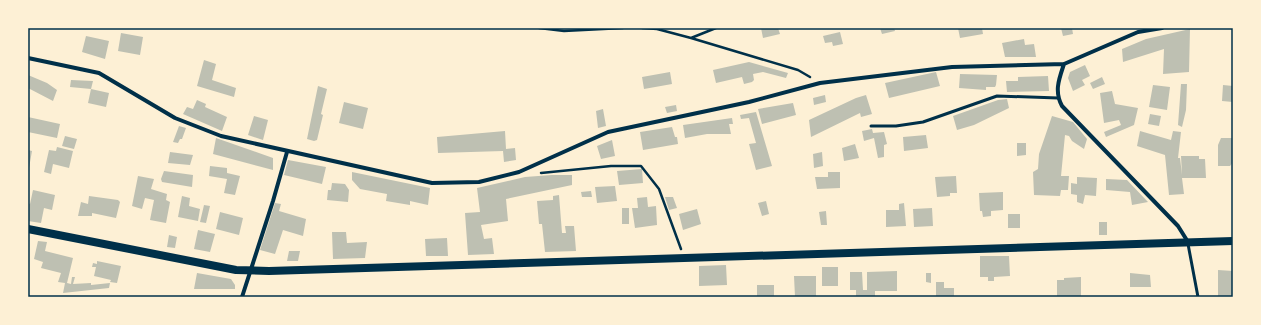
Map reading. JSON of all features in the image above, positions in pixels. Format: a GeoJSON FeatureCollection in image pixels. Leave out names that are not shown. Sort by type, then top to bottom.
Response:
{"type":"FeatureCollection","features":[{"type":"Feature","properties":{"kind":"main road"},"geometry":{"type":"LineString","coordinates":[[28,229],[236,270],[269,271],[1233,241]]}},
{"type":"Feature","properties":{"kind":"street"},"geometry":{"type":"LineString","coordinates":[[28,58],[99,73],[175,118],[221,136],[287,152],[432,183],[453,184],[479,182],[519,172],[608,132],[749,102],[820,83],[952,67],[1064,64],[1138,32],[1162,28]]}},
{"type":"Feature","properties":{"kind":"street"},"geometry":{"type":"LineString","coordinates":[[1064,64],[1058,84],[1058,98],[1062,106],[1178,226],[1188,242]]}},
{"type":"Feature","properties":{"kind":"street"},"geometry":{"type":"LineString","coordinates":[[242,297],[287,152]]}},
{"type":"Feature","properties":{"kind":"lane"},"geometry":{"type":"LineString","coordinates":[[871,126],[896,126],[922,122],[997,96],[1058,98]]}},
{"type":"Feature","properties":{"kind":"lane"},"geometry":{"type":"LineString","coordinates":[[1188,242],[1198,297]]}},
{"type":"Feature","properties":{"kind":"path"},"geometry":{"type":"LineString","coordinates":[[539,28],[564,31],[623,28]]}},
{"type":"Feature","properties":{"kind":"path"},"geometry":{"type":"LineString","coordinates":[[642,28],[657,29],[691,38],[798,70],[820,83]]}},
{"type":"Feature","properties":{"kind":"path"},"geometry":{"type":"LineString","coordinates":[[691,38],[716,28]]}},
{"type":"Feature","properties":{"kind":"path"},"geometry":{"type":"LineString","coordinates":[[519,172],[530,174],[611,166],[641,166],[659,189],[682,258]]}},
{"type":"Feature","properties":{"kind":"building"},"geometry":{"type":"Polygon","coordinates":[[[761,28],[778,28],[780,34],[763,38],[761,28]]]}},
{"type":"Feature","properties":{"kind":"building"},"geometry":{"type":"Polygon","coordinates":[[[880,28],[894,28],[895,31],[882,34],[880,28]]]}},
{"type":"Feature","properties":{"kind":"building"},"geometry":{"type":"Polygon","coordinates":[[[958,28],[982,28],[983,34],[960,38],[958,28]]]}},
{"type":"Feature","properties":{"kind":"building"},"geometry":{"type":"Polygon","coordinates":[[[1061,28],[1072,28],[1073,34],[1063,36],[1061,28]]]}},
{"type":"Feature","properties":{"kind":"building"},"geometry":{"type":"Polygon","coordinates":[[[1190,29],[1189,72],[1163,74],[1164,49],[1123,62],[1122,49],[1146,39],[1190,29]]]}},
{"type":"Feature","properties":{"kind":"building"},"geometry":{"type":"Polygon","coordinates":[[[840,32],[843,44],[833,46],[832,42],[825,43],[823,36],[840,32]]]}},
{"type":"Feature","properties":{"kind":"building"},"geometry":{"type":"Polygon","coordinates":[[[121,33],[143,37],[140,55],[118,51],[121,33]]]}},
{"type":"Feature","properties":{"kind":"building"},"geometry":{"type":"Polygon","coordinates":[[[86,36],[109,41],[105,59],[82,52],[86,36]]]}},
{"type":"Feature","properties":{"kind":"building"},"geometry":{"type":"Polygon","coordinates":[[[1024,39],[1025,45],[1034,44],[1036,57],[1005,57],[1002,43],[1024,39]]]}},
{"type":"Feature","properties":{"kind":"building"},"geometry":{"type":"Polygon","coordinates":[[[204,60],[216,64],[212,80],[236,88],[234,97],[197,86],[204,60]]]}},
{"type":"Feature","properties":{"kind":"building"},"geometry":{"type":"Polygon","coordinates":[[[749,62],[788,73],[786,78],[763,72],[753,74],[754,80],[744,84],[742,77],[716,83],[713,70],[749,62]]]}},
{"type":"Feature","properties":{"kind":"building"},"geometry":{"type":"Polygon","coordinates":[[[1085,65],[1090,76],[1082,80],[1085,85],[1073,91],[1068,78],[1070,72],[1085,65]]]}},
{"type":"Feature","properties":{"kind":"building"},"geometry":{"type":"Polygon","coordinates":[[[670,72],[672,84],[644,89],[642,77],[670,72]]]}},
{"type":"Feature","properties":{"kind":"building"},"geometry":{"type":"Polygon","coordinates":[[[936,72],[940,86],[889,98],[885,83],[936,72]]]}},
{"type":"Feature","properties":{"kind":"building"},"geometry":{"type":"Polygon","coordinates":[[[960,74],[997,75],[996,85],[995,87],[986,87],[986,90],[959,88],[960,74]]]}},
{"type":"Feature","properties":{"kind":"building"},"geometry":{"type":"Polygon","coordinates":[[[28,75],[47,83],[57,90],[53,101],[28,88],[28,75]]]}},
{"type":"Feature","properties":{"kind":"building"},"geometry":{"type":"Polygon","coordinates":[[[1048,76],[1049,91],[1007,92],[1006,81],[1018,81],[1018,77],[1048,76]]]}},
{"type":"Feature","properties":{"kind":"building"},"geometry":{"type":"Polygon","coordinates":[[[1102,77],[1105,84],[1093,89],[1090,83],[1102,77]]]}},
{"type":"Feature","properties":{"kind":"building"},"geometry":{"type":"Polygon","coordinates":[[[71,80],[93,81],[91,89],[70,87],[71,80]]]}},
{"type":"Feature","properties":{"kind":"building"},"geometry":{"type":"Polygon","coordinates":[[[1181,84],[1187,84],[1186,110],[1182,127],[1178,125],[1181,84]]]}},
{"type":"Feature","properties":{"kind":"building"},"geometry":{"type":"Polygon","coordinates":[[[1153,85],[1170,87],[1167,110],[1149,107],[1153,85]]]}},
{"type":"Feature","properties":{"kind":"building"},"geometry":{"type":"Polygon","coordinates":[[[1223,85],[1233,86],[1233,102],[1222,101],[1223,85]]]}},
{"type":"Feature","properties":{"kind":"building"},"geometry":{"type":"Polygon","coordinates":[[[318,86],[327,89],[317,140],[314,141],[307,139],[318,86]]]}},
{"type":"Feature","properties":{"kind":"building"},"geometry":{"type":"Polygon","coordinates":[[[91,89],[109,93],[106,107],[88,103],[91,89]]]}},
{"type":"Feature","properties":{"kind":"building"},"geometry":{"type":"Polygon","coordinates":[[[1112,91],[1115,104],[1138,108],[1134,125],[1106,137],[1104,132],[1121,125],[1119,120],[1104,123],[1100,93],[1112,91]]]}},
{"type":"Feature","properties":{"kind":"building"},"geometry":{"type":"Polygon","coordinates":[[[825,95],[826,102],[814,105],[813,98],[825,95]]]}},
{"type":"Feature","properties":{"kind":"building"},"geometry":{"type":"Polygon","coordinates":[[[866,95],[872,114],[861,117],[860,113],[811,137],[809,120],[856,98],[866,95]]]}},
{"type":"Feature","properties":{"kind":"building"},"geometry":{"type":"Polygon","coordinates":[[[1007,99],[1009,108],[974,125],[957,130],[953,116],[998,100],[1007,99]]]}},
{"type":"Feature","properties":{"kind":"building"},"geometry":{"type":"Polygon","coordinates":[[[197,100],[206,104],[205,107],[227,117],[222,131],[183,114],[187,107],[193,109],[197,100]]]}},
{"type":"Feature","properties":{"kind":"building"},"geometry":{"type":"Polygon","coordinates":[[[344,102],[368,108],[363,129],[339,123],[344,102]]]}},
{"type":"Feature","properties":{"kind":"building"},"geometry":{"type":"Polygon","coordinates":[[[793,103],[796,115],[762,124],[758,109],[793,103]]]}},
{"type":"Feature","properties":{"kind":"building"},"geometry":{"type":"Polygon","coordinates":[[[676,105],[677,111],[667,113],[665,107],[676,105]]]}},
{"type":"Feature","properties":{"kind":"building"},"geometry":{"type":"Polygon","coordinates":[[[603,109],[606,126],[598,128],[596,111],[603,109]]]}},
{"type":"Feature","properties":{"kind":"building"},"geometry":{"type":"Polygon","coordinates":[[[756,112],[772,166],[756,170],[749,144],[756,143],[749,118],[741,119],[740,115],[756,112]]]}},
{"type":"Feature","properties":{"kind":"building"},"geometry":{"type":"Polygon","coordinates":[[[1150,114],[1161,116],[1159,126],[1148,124],[1150,114]]]}},
{"type":"Feature","properties":{"kind":"building"},"geometry":{"type":"Polygon","coordinates":[[[254,116],[268,120],[263,140],[248,135],[254,116]]]}},
{"type":"Feature","properties":{"kind":"building"},"geometry":{"type":"Polygon","coordinates":[[[1052,116],[1073,122],[1087,139],[1084,149],[1072,141],[1069,136],[1065,135],[1061,176],[1069,176],[1068,190],[1061,190],[1060,196],[1034,195],[1033,172],[1038,169],[1039,154],[1052,116]]]}},
{"type":"Feature","properties":{"kind":"building"},"geometry":{"type":"Polygon","coordinates":[[[28,117],[60,124],[57,138],[28,132],[28,117]]]}},
{"type":"Feature","properties":{"kind":"building"},"geometry":{"type":"Polygon","coordinates":[[[732,118],[733,124],[729,124],[731,134],[707,134],[685,138],[683,125],[732,118]]]}},
{"type":"Feature","properties":{"kind":"building"},"geometry":{"type":"Polygon","coordinates":[[[179,126],[186,128],[182,139],[180,139],[178,143],[173,142],[179,126]]]}},
{"type":"Feature","properties":{"kind":"building"},"geometry":{"type":"Polygon","coordinates":[[[672,127],[675,137],[677,137],[678,144],[643,150],[640,132],[672,127]]]}},
{"type":"Feature","properties":{"kind":"building"},"geometry":{"type":"Polygon","coordinates":[[[872,129],[873,133],[884,132],[887,144],[884,145],[884,157],[878,158],[874,138],[864,141],[862,131],[872,129]]]}},
{"type":"Feature","properties":{"kind":"building"},"geometry":{"type":"Polygon","coordinates":[[[505,131],[506,149],[515,148],[516,160],[504,162],[503,151],[438,153],[437,137],[505,131]]]}},
{"type":"Feature","properties":{"kind":"building"},"geometry":{"type":"Polygon","coordinates":[[[1140,131],[1171,140],[1173,131],[1181,132],[1178,158],[1180,158],[1182,175],[1181,156],[1199,156],[1199,159],[1205,159],[1206,178],[1182,178],[1184,194],[1169,195],[1165,155],[1137,146],[1140,131]]]}},
{"type":"Feature","properties":{"kind":"building"},"geometry":{"type":"Polygon","coordinates":[[[926,135],[928,148],[904,151],[903,137],[926,135]]]}},
{"type":"Feature","properties":{"kind":"building"},"geometry":{"type":"Polygon","coordinates":[[[65,136],[77,139],[74,149],[62,146],[65,136]]]}},
{"type":"Feature","properties":{"kind":"building"},"geometry":{"type":"Polygon","coordinates":[[[216,138],[273,158],[273,170],[213,154],[216,138]]]}},
{"type":"Feature","properties":{"kind":"building"},"geometry":{"type":"Polygon","coordinates":[[[1221,138],[1233,138],[1233,162],[1230,166],[1218,166],[1218,145],[1221,138]]]}},
{"type":"Feature","properties":{"kind":"building"},"geometry":{"type":"Polygon","coordinates":[[[612,140],[615,156],[601,159],[597,146],[612,140]]]}},
{"type":"Feature","properties":{"kind":"building"},"geometry":{"type":"Polygon","coordinates":[[[1017,143],[1026,143],[1026,155],[1017,156],[1017,143]]]}},
{"type":"Feature","properties":{"kind":"building"},"geometry":{"type":"Polygon","coordinates":[[[855,144],[859,158],[844,161],[842,148],[855,144]]]}},
{"type":"Feature","properties":{"kind":"building"},"geometry":{"type":"Polygon","coordinates":[[[57,147],[73,151],[69,168],[53,164],[51,174],[44,172],[49,150],[56,151],[57,147]]]}},
{"type":"Feature","properties":{"kind":"building"},"geometry":{"type":"Polygon","coordinates":[[[28,150],[32,151],[29,168],[28,167],[28,150]]]}},
{"type":"Feature","properties":{"kind":"building"},"geometry":{"type":"Polygon","coordinates":[[[170,152],[193,155],[190,165],[168,163],[170,152]]]}},
{"type":"Feature","properties":{"kind":"building"},"geometry":{"type":"Polygon","coordinates":[[[822,152],[823,166],[814,168],[813,154],[822,152]]]}},
{"type":"Feature","properties":{"kind":"building"},"geometry":{"type":"Polygon","coordinates":[[[288,160],[326,167],[322,184],[284,175],[288,160]]]}},
{"type":"Feature","properties":{"kind":"building"},"geometry":{"type":"Polygon","coordinates":[[[210,166],[227,168],[227,173],[240,176],[235,195],[224,193],[227,179],[209,176],[210,166]]]}},
{"type":"Feature","properties":{"kind":"building"},"geometry":{"type":"Polygon","coordinates":[[[642,169],[643,183],[619,185],[617,171],[642,169]]]}},
{"type":"Feature","properties":{"kind":"building"},"geometry":{"type":"Polygon","coordinates":[[[164,171],[193,175],[192,187],[162,182],[161,179],[164,171]]]}},
{"type":"Feature","properties":{"kind":"building"},"geometry":{"type":"Polygon","coordinates":[[[352,172],[430,188],[428,205],[410,201],[410,205],[386,201],[387,194],[360,189],[352,180],[352,172]]]}},
{"type":"Feature","properties":{"kind":"building"},"geometry":{"type":"Polygon","coordinates":[[[828,172],[840,172],[840,188],[817,189],[815,177],[828,177],[828,172]]]}},
{"type":"Feature","properties":{"kind":"building"},"geometry":{"type":"Polygon","coordinates":[[[572,175],[572,185],[506,199],[508,221],[481,225],[484,239],[492,238],[494,254],[468,255],[465,213],[480,212],[477,188],[525,177],[572,175]]]}},
{"type":"Feature","properties":{"kind":"building"},"geometry":{"type":"Polygon","coordinates":[[[138,176],[154,179],[151,189],[167,194],[166,200],[170,202],[166,223],[150,220],[154,200],[145,198],[142,209],[132,206],[138,176]]]}},
{"type":"Feature","properties":{"kind":"building"},"geometry":{"type":"Polygon","coordinates":[[[956,176],[957,193],[950,193],[950,196],[937,197],[935,177],[956,176]]]}},
{"type":"Feature","properties":{"kind":"building"},"geometry":{"type":"Polygon","coordinates":[[[1077,177],[1097,178],[1096,196],[1085,195],[1083,204],[1077,202],[1077,195],[1071,194],[1071,183],[1077,184],[1077,177]]]}},
{"type":"Feature","properties":{"kind":"building"},"geometry":{"type":"Polygon","coordinates":[[[1106,179],[1127,180],[1148,202],[1132,205],[1130,192],[1106,190],[1106,179]]]}},
{"type":"Feature","properties":{"kind":"building"},"geometry":{"type":"Polygon","coordinates":[[[332,183],[345,184],[349,190],[348,202],[327,200],[328,190],[331,190],[332,183]]]}},
{"type":"Feature","properties":{"kind":"building"},"geometry":{"type":"Polygon","coordinates":[[[615,186],[617,201],[597,203],[595,187],[615,186]]]}},
{"type":"Feature","properties":{"kind":"building"},"geometry":{"type":"Polygon","coordinates":[[[33,190],[55,195],[52,210],[44,208],[41,223],[28,221],[28,203],[30,204],[33,190]]]}},
{"type":"Feature","properties":{"kind":"building"},"geometry":{"type":"Polygon","coordinates":[[[591,191],[592,197],[582,197],[581,192],[591,191]]]}},
{"type":"Feature","properties":{"kind":"building"},"geometry":{"type":"Polygon","coordinates":[[[1003,192],[1003,210],[991,211],[991,216],[983,217],[982,211],[980,211],[979,193],[1003,192]]]}},
{"type":"Feature","properties":{"kind":"building"},"geometry":{"type":"Polygon","coordinates":[[[559,195],[562,233],[566,233],[565,226],[574,226],[576,251],[545,252],[542,224],[539,224],[537,201],[553,200],[553,196],[559,195]]]}},
{"type":"Feature","properties":{"kind":"building"},"geometry":{"type":"Polygon","coordinates":[[[89,196],[118,200],[120,202],[116,218],[92,213],[92,216],[78,216],[81,202],[88,204],[89,196]]]}},
{"type":"Feature","properties":{"kind":"building"},"geometry":{"type":"Polygon","coordinates":[[[182,196],[190,198],[189,206],[200,209],[198,221],[178,217],[182,196]]]}},
{"type":"Feature","properties":{"kind":"building"},"geometry":{"type":"Polygon","coordinates":[[[647,197],[648,207],[656,206],[657,225],[635,228],[632,208],[638,208],[637,198],[647,197]]]}},
{"type":"Feature","properties":{"kind":"building"},"geometry":{"type":"Polygon","coordinates":[[[665,197],[673,197],[677,208],[669,210],[665,197]]]}},
{"type":"Feature","properties":{"kind":"building"},"geometry":{"type":"Polygon","coordinates":[[[766,201],[769,214],[762,216],[758,203],[766,201]]]}},
{"type":"Feature","properties":{"kind":"building"},"geometry":{"type":"Polygon","coordinates":[[[275,203],[281,204],[279,211],[306,219],[303,236],[283,230],[275,254],[260,250],[275,203]]]}},
{"type":"Feature","properties":{"kind":"building"},"geometry":{"type":"Polygon","coordinates":[[[904,203],[906,226],[886,227],[886,210],[899,210],[899,204],[904,203]]]}},
{"type":"Feature","properties":{"kind":"building"},"geometry":{"type":"Polygon","coordinates":[[[204,205],[210,206],[206,223],[200,222],[204,205]]]}},
{"type":"Feature","properties":{"kind":"building"},"geometry":{"type":"Polygon","coordinates":[[[622,208],[629,208],[629,224],[622,224],[622,208]]]}},
{"type":"Feature","properties":{"kind":"building"},"geometry":{"type":"Polygon","coordinates":[[[932,208],[933,226],[914,227],[913,209],[932,208]]]}},
{"type":"Feature","properties":{"kind":"building"},"geometry":{"type":"Polygon","coordinates":[[[697,209],[701,224],[683,230],[679,214],[697,209]]]}},
{"type":"Feature","properties":{"kind":"building"},"geometry":{"type":"Polygon","coordinates":[[[826,211],[827,225],[821,225],[819,212],[826,211]]]}},
{"type":"Feature","properties":{"kind":"building"},"geometry":{"type":"Polygon","coordinates":[[[220,212],[243,218],[239,235],[216,229],[220,212]]]}},
{"type":"Feature","properties":{"kind":"building"},"geometry":{"type":"Polygon","coordinates":[[[1008,214],[1020,214],[1020,228],[1008,228],[1008,214]]]}},
{"type":"Feature","properties":{"kind":"building"},"geometry":{"type":"Polygon","coordinates":[[[1099,222],[1107,222],[1107,235],[1099,235],[1099,222]]]}},
{"type":"Feature","properties":{"kind":"building"},"geometry":{"type":"Polygon","coordinates":[[[198,230],[215,234],[210,252],[194,249],[198,230]]]}},
{"type":"Feature","properties":{"kind":"building"},"geometry":{"type":"Polygon","coordinates":[[[332,232],[346,232],[347,243],[367,242],[365,258],[333,259],[332,232]]]}},
{"type":"Feature","properties":{"kind":"building"},"geometry":{"type":"Polygon","coordinates":[[[169,235],[177,237],[175,248],[167,247],[169,235]]]}},
{"type":"Feature","properties":{"kind":"building"},"geometry":{"type":"Polygon","coordinates":[[[447,238],[448,256],[426,256],[425,239],[447,238]]]}},
{"type":"Feature","properties":{"kind":"building"},"geometry":{"type":"Polygon","coordinates":[[[38,241],[47,242],[45,251],[73,258],[67,283],[71,284],[72,277],[75,277],[73,284],[91,283],[91,285],[110,283],[109,288],[63,293],[65,283],[58,282],[61,273],[41,268],[43,262],[34,259],[38,241]]]}},
{"type":"Feature","properties":{"kind":"building"},"geometry":{"type":"Polygon","coordinates":[[[289,251],[300,251],[298,261],[287,261],[289,251]]]}},
{"type":"Feature","properties":{"kind":"building"},"geometry":{"type":"Polygon","coordinates":[[[980,256],[1009,256],[1010,276],[994,277],[994,281],[988,281],[988,277],[980,277],[980,256]]]}},
{"type":"Feature","properties":{"kind":"building"},"geometry":{"type":"Polygon","coordinates":[[[97,261],[121,266],[117,283],[94,276],[96,267],[92,267],[93,263],[97,264],[97,261]]]}},
{"type":"Feature","properties":{"kind":"building"},"geometry":{"type":"Polygon","coordinates":[[[726,265],[727,285],[699,286],[699,266],[726,265]]]}},
{"type":"Feature","properties":{"kind":"building"},"geometry":{"type":"Polygon","coordinates":[[[822,267],[838,267],[838,286],[822,286],[822,267]]]}},
{"type":"Feature","properties":{"kind":"building"},"geometry":{"type":"Polygon","coordinates":[[[1218,270],[1233,271],[1233,297],[1218,297],[1218,270]]]}},
{"type":"Feature","properties":{"kind":"building"},"geometry":{"type":"Polygon","coordinates":[[[897,271],[897,291],[875,291],[875,297],[856,297],[856,290],[850,290],[850,272],[862,272],[863,290],[867,290],[867,272],[897,271]]]}},
{"type":"Feature","properties":{"kind":"building"},"geometry":{"type":"Polygon","coordinates":[[[197,273],[231,279],[235,285],[235,289],[194,289],[197,273]]]}},
{"type":"Feature","properties":{"kind":"building"},"geometry":{"type":"Polygon","coordinates":[[[926,273],[931,273],[931,283],[926,282],[926,273]]]}},
{"type":"Feature","properties":{"kind":"building"},"geometry":{"type":"Polygon","coordinates":[[[1130,273],[1150,275],[1151,287],[1130,287],[1130,273]]]}},
{"type":"Feature","properties":{"kind":"building"},"geometry":{"type":"Polygon","coordinates":[[[794,276],[816,276],[816,297],[795,297],[794,276]]]}},
{"type":"Feature","properties":{"kind":"building"},"geometry":{"type":"Polygon","coordinates":[[[1081,277],[1081,297],[1057,297],[1057,280],[1081,277]]]}},
{"type":"Feature","properties":{"kind":"building"},"geometry":{"type":"Polygon","coordinates":[[[936,282],[944,282],[944,288],[954,288],[954,297],[936,297],[936,282]]]}},
{"type":"Feature","properties":{"kind":"building"},"geometry":{"type":"Polygon","coordinates":[[[757,285],[774,285],[774,297],[757,297],[757,285]]]}}]}
